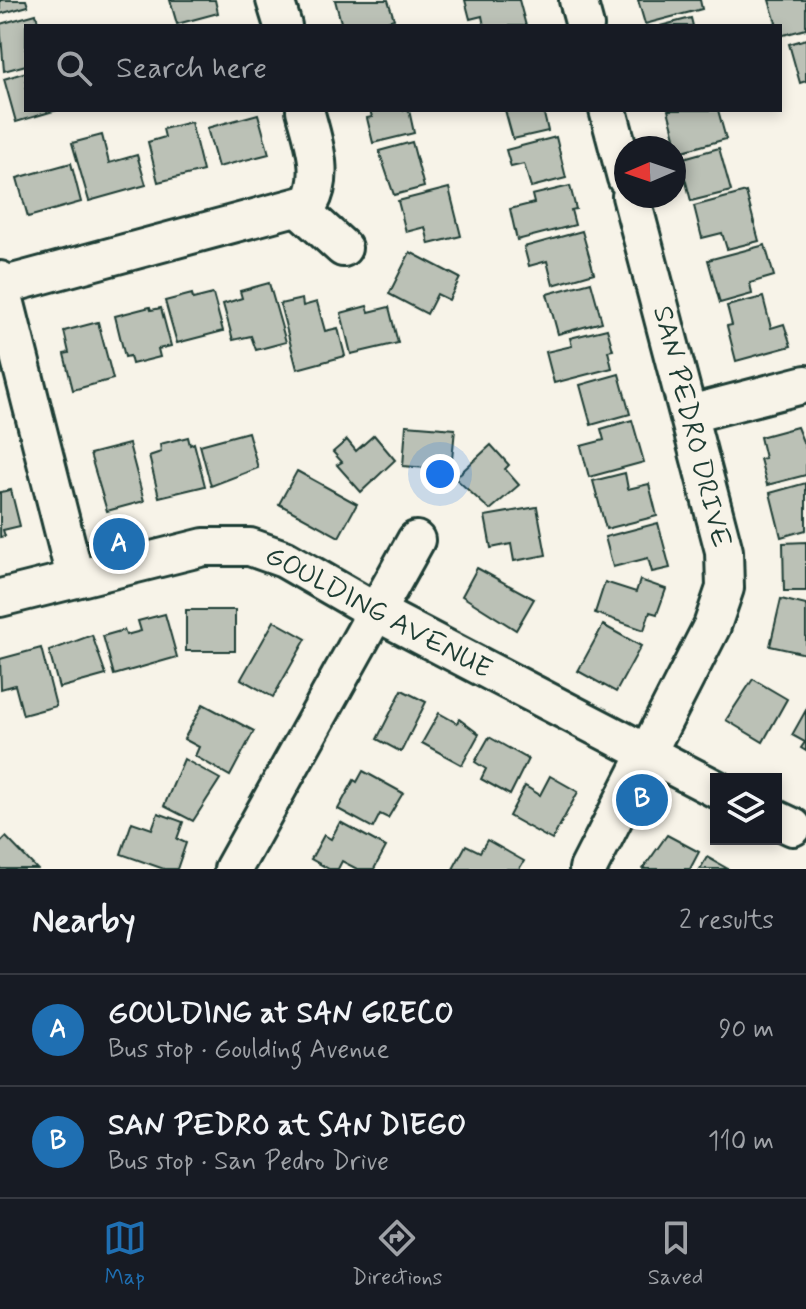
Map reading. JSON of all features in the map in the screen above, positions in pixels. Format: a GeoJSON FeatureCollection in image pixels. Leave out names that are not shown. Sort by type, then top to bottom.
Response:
{"type":"FeatureCollection","features":[{"type":"Feature","properties":{"kind":"street"},"geometry":{"type":"LineString","coordinates":[[275,0],[282,24]]}},
{"type":"Feature","properties":{"kind":"street"},"geometry":{"type":"LineString","coordinates":[[578,0],[584,24]]}},
{"type":"Feature","properties":{"kind":"street"},"geometry":{"type":"LineString","coordinates":[[75,577],[1,283],[300,209],[310,203],[318,189],[318,164],[305,112]]}},
{"type":"Feature","properties":{"kind":"street"},"geometry":{"type":"LineString","coordinates":[[609,112],[615,136]]}},
{"type":"Feature","properties":{"kind":"street","name":"SAN PEDRO DRIVE"},"geometry":{"type":"LineString","coordinates":[[588,869],[712,626],[725,588],[724,551],[634,208]]}},
{"type":"Feature","properties":{"kind":"street"},"geometry":{"type":"LineString","coordinates":[[300,209],[343,248]]}},
{"type":"Feature","properties":{"kind":"street"},"geometry":{"type":"LineString","coordinates":[[690,414],[806,384]]}},
{"type":"Feature","properties":{"kind":"street"},"geometry":{"type":"LineString","coordinates":[[233,869],[416,540]]}},
{"type":"Feature","properties":{"kind":"street","name":"GOULDING AVENUE"},"geometry":{"type":"LineString","coordinates":[[0,598],[204,547],[250,547],[284,559],[376,612],[710,786]]}},
{"type":"Feature","properties":{"kind":"building"},"geometry":{"type":"Polygon","coordinates":[[[0,0],[26,0],[28,6],[0,14],[0,0]]]}},
{"type":"Feature","properties":{"kind":"building"},"geometry":{"type":"Polygon","coordinates":[[[170,0],[215,0],[218,13],[177,24],[170,0]]]}},
{"type":"Feature","properties":{"kind":"building"},"geometry":{"type":"Polygon","coordinates":[[[335,0],[388,0],[394,19],[376,24],[341,24],[335,0]]]}},
{"type":"Feature","properties":{"kind":"building"},"geometry":{"type":"Polygon","coordinates":[[[465,0],[519,0],[525,24],[484,24],[482,16],[470,19],[465,0]]]}},
{"type":"Feature","properties":{"kind":"building"},"geometry":{"type":"Polygon","coordinates":[[[638,0],[700,0],[702,9],[645,24],[638,0]]]}},
{"type":"Feature","properties":{"kind":"building"},"geometry":{"type":"Polygon","coordinates":[[[769,0],[806,0],[806,29],[782,35],[782,24],[776,24],[769,0]]]}},
{"type":"Feature","properties":{"kind":"building"},"geometry":{"type":"Polygon","coordinates":[[[36,14],[38,24],[24,24],[24,66],[4,71],[0,24],[36,14]]]}},
{"type":"Feature","properties":{"kind":"building"},"geometry":{"type":"Polygon","coordinates":[[[691,18],[692,24],[668,24],[691,18]]]}},
{"type":"Feature","properties":{"kind":"building"},"geometry":{"type":"Polygon","coordinates":[[[806,39],[806,81],[800,83],[789,44],[806,39]]]}},
{"type":"Feature","properties":{"kind":"building"},"geometry":{"type":"Polygon","coordinates":[[[24,73],[24,112],[50,112],[16,122],[4,79],[24,73]]]}},
{"type":"Feature","properties":{"kind":"building"},"geometry":{"type":"Polygon","coordinates":[[[371,112],[409,112],[414,133],[373,143],[367,118],[372,117],[371,112]]]}},
{"type":"Feature","properties":{"kind":"building"},"geometry":{"type":"Polygon","coordinates":[[[506,112],[543,112],[548,131],[513,139],[506,112]]]}},
{"type":"Feature","properties":{"kind":"building"},"geometry":{"type":"Polygon","coordinates":[[[669,112],[719,112],[726,139],[686,150],[686,136],[675,136],[669,112]]]}},
{"type":"Feature","properties":{"kind":"building"},"geometry":{"type":"Polygon","coordinates":[[[258,114],[269,154],[218,167],[207,128],[258,114]]]}},
{"type":"Feature","properties":{"kind":"building"},"geometry":{"type":"Polygon","coordinates":[[[191,122],[203,171],[158,182],[148,142],[165,137],[163,129],[191,122]]]}},
{"type":"Feature","properties":{"kind":"building"},"geometry":{"type":"Polygon","coordinates":[[[102,135],[109,163],[137,155],[146,185],[89,201],[72,143],[102,135]]]}},
{"type":"Feature","properties":{"kind":"building"},"geometry":{"type":"Polygon","coordinates":[[[556,137],[566,178],[531,187],[524,164],[511,167],[506,150],[556,137]]]}},
{"type":"Feature","properties":{"kind":"building"},"geometry":{"type":"Polygon","coordinates":[[[412,142],[424,187],[394,195],[379,151],[412,142]]]}},
{"type":"Feature","properties":{"kind":"building"},"geometry":{"type":"Polygon","coordinates":[[[719,148],[731,191],[691,201],[686,182],[686,157],[719,148]]]}},
{"type":"Feature","properties":{"kind":"building"},"geometry":{"type":"Polygon","coordinates":[[[71,163],[81,202],[28,217],[17,178],[71,163]]]}},
{"type":"Feature","properties":{"kind":"building"},"geometry":{"type":"Polygon","coordinates":[[[570,186],[576,209],[571,210],[575,225],[517,240],[510,209],[534,203],[532,195],[570,186]]]}},
{"type":"Feature","properties":{"kind":"building"},"geometry":{"type":"Polygon","coordinates":[[[449,188],[461,236],[429,244],[425,227],[406,232],[398,201],[449,188]]]}},
{"type":"Feature","properties":{"kind":"building"},"geometry":{"type":"Polygon","coordinates":[[[746,192],[759,241],[727,249],[722,233],[702,238],[694,206],[746,192]]]}},
{"type":"Feature","properties":{"kind":"building"},"geometry":{"type":"Polygon","coordinates":[[[582,231],[594,273],[553,285],[547,261],[529,266],[524,247],[582,231]]]}},
{"type":"Feature","properties":{"kind":"building"},"geometry":{"type":"Polygon","coordinates":[[[765,245],[774,276],[750,283],[752,294],[720,303],[708,260],[765,245]]]}},
{"type":"Feature","properties":{"kind":"building"},"geometry":{"type":"Polygon","coordinates":[[[410,252],[460,278],[449,300],[437,294],[427,314],[389,294],[410,252]]]}},
{"type":"Feature","properties":{"kind":"building"},"geometry":{"type":"Polygon","coordinates":[[[591,282],[602,322],[558,334],[547,294],[591,282]]]}},
{"type":"Feature","properties":{"kind":"building"},"geometry":{"type":"Polygon","coordinates":[[[269,283],[286,342],[256,350],[251,336],[233,340],[223,304],[242,298],[240,291],[269,283]]]}},
{"type":"Feature","properties":{"kind":"building"},"geometry":{"type":"Polygon","coordinates":[[[192,294],[193,299],[213,294],[223,331],[177,343],[165,301],[192,294]]]}},
{"type":"Feature","properties":{"kind":"building"},"geometry":{"type":"Polygon","coordinates":[[[763,297],[771,328],[784,324],[791,346],[736,361],[727,326],[732,325],[727,306],[763,297]]]}},
{"type":"Feature","properties":{"kind":"building"},"geometry":{"type":"Polygon","coordinates":[[[302,299],[303,306],[317,302],[325,331],[338,328],[345,356],[297,369],[280,304],[302,299]]]}},
{"type":"Feature","properties":{"kind":"building"},"geometry":{"type":"Polygon","coordinates":[[[367,306],[369,312],[389,307],[398,343],[351,354],[341,313],[367,306]]]}},
{"type":"Feature","properties":{"kind":"building"},"geometry":{"type":"Polygon","coordinates":[[[150,307],[151,310],[161,308],[171,346],[158,349],[160,357],[132,364],[130,356],[125,357],[115,316],[150,307]]]}},
{"type":"Feature","properties":{"kind":"building"},"geometry":{"type":"Polygon","coordinates":[[[98,322],[113,379],[73,390],[64,354],[69,353],[64,331],[98,322]]]}},
{"type":"Feature","properties":{"kind":"building"},"geometry":{"type":"Polygon","coordinates":[[[607,329],[613,350],[608,351],[612,368],[554,383],[546,352],[572,346],[570,338],[607,329]]]}},
{"type":"Feature","properties":{"kind":"building"},"geometry":{"type":"Polygon","coordinates":[[[619,374],[630,414],[591,425],[580,385],[619,374]]]}},
{"type":"Feature","properties":{"kind":"building"},"geometry":{"type":"Polygon","coordinates":[[[632,420],[644,462],[589,477],[581,446],[604,440],[601,429],[632,420]]]}},
{"type":"Feature","properties":{"kind":"building"},"geometry":{"type":"Polygon","coordinates":[[[406,425],[455,429],[451,470],[403,466],[406,425]]]}},
{"type":"Feature","properties":{"kind":"building"},"geometry":{"type":"Polygon","coordinates":[[[797,427],[806,449],[806,475],[767,485],[760,459],[765,458],[760,437],[797,427]]]}},
{"type":"Feature","properties":{"kind":"building"},"geometry":{"type":"Polygon","coordinates":[[[248,432],[258,468],[211,486],[200,445],[248,432]]]}},
{"type":"Feature","properties":{"kind":"building"},"geometry":{"type":"Polygon","coordinates":[[[374,435],[395,460],[361,492],[337,465],[342,462],[333,452],[347,440],[356,451],[374,435]]]}},
{"type":"Feature","properties":{"kind":"building"},"geometry":{"type":"Polygon","coordinates":[[[188,437],[190,445],[194,443],[205,486],[159,497],[149,456],[161,452],[160,444],[188,437]]]}},
{"type":"Feature","properties":{"kind":"building"},"geometry":{"type":"Polygon","coordinates":[[[129,444],[144,501],[107,511],[90,454],[129,444]]]}},
{"type":"Feature","properties":{"kind":"building"},"geometry":{"type":"Polygon","coordinates":[[[491,445],[509,465],[505,469],[519,485],[490,510],[455,478],[491,445]]]}},
{"type":"Feature","properties":{"kind":"building"},"geometry":{"type":"Polygon","coordinates":[[[297,471],[357,504],[339,537],[279,504],[297,471]]]}},
{"type":"Feature","properties":{"kind":"building"},"geometry":{"type":"Polygon","coordinates":[[[625,473],[628,489],[649,484],[657,516],[606,529],[593,481],[625,473]]]}},
{"type":"Feature","properties":{"kind":"building"},"geometry":{"type":"Polygon","coordinates":[[[806,483],[806,530],[781,537],[770,493],[806,483]]]}},
{"type":"Feature","properties":{"kind":"building"},"geometry":{"type":"Polygon","coordinates":[[[11,490],[20,526],[3,530],[5,536],[0,537],[0,492],[11,490]]]}},
{"type":"Feature","properties":{"kind":"building"},"geometry":{"type":"Polygon","coordinates":[[[537,507],[546,555],[514,561],[511,544],[491,548],[485,516],[537,507]]]}},
{"type":"Feature","properties":{"kind":"building"},"geometry":{"type":"Polygon","coordinates":[[[658,523],[670,568],[652,572],[648,558],[613,567],[605,537],[658,523]]]}},
{"type":"Feature","properties":{"kind":"building"},"geometry":{"type":"Polygon","coordinates":[[[806,542],[806,591],[784,591],[783,543],[806,542]]]}},
{"type":"Feature","properties":{"kind":"building"},"geometry":{"type":"Polygon","coordinates":[[[477,568],[534,599],[516,630],[462,596],[477,568]]]}},
{"type":"Feature","properties":{"kind":"building"},"geometry":{"type":"Polygon","coordinates":[[[640,580],[666,589],[657,614],[650,612],[644,630],[595,613],[605,582],[636,592],[640,580]]]}},
{"type":"Feature","properties":{"kind":"building"},"geometry":{"type":"Polygon","coordinates":[[[781,599],[806,605],[806,654],[770,646],[781,599]]]}},
{"type":"Feature","properties":{"kind":"building"},"geometry":{"type":"Polygon","coordinates":[[[186,610],[235,610],[235,651],[186,651],[186,610]]]}},
{"type":"Feature","properties":{"kind":"building"},"geometry":{"type":"Polygon","coordinates":[[[165,614],[177,657],[114,675],[103,636],[124,630],[126,635],[141,631],[138,621],[165,614]]]}},
{"type":"Feature","properties":{"kind":"building"},"geometry":{"type":"Polygon","coordinates":[[[274,621],[306,639],[273,697],[241,679],[274,621]]]}},
{"type":"Feature","properties":{"kind":"building"},"geometry":{"type":"Polygon","coordinates":[[[603,625],[641,646],[616,692],[578,671],[603,625]]]}},
{"type":"Feature","properties":{"kind":"building"},"geometry":{"type":"Polygon","coordinates":[[[92,635],[106,675],[59,688],[49,651],[92,635]]]}},
{"type":"Feature","properties":{"kind":"building"},"geometry":{"type":"Polygon","coordinates":[[[41,648],[56,706],[23,715],[15,685],[1,689],[0,659],[41,648]]]}},
{"type":"Feature","properties":{"kind":"building"},"geometry":{"type":"Polygon","coordinates":[[[753,679],[787,699],[763,742],[726,720],[753,679]]]}},
{"type":"Feature","properties":{"kind":"building"},"geometry":{"type":"Polygon","coordinates":[[[402,690],[426,702],[401,752],[377,739],[402,690]]]}},
{"type":"Feature","properties":{"kind":"building"},"geometry":{"type":"Polygon","coordinates":[[[203,704],[254,731],[230,776],[195,756],[199,747],[184,739],[203,704]]]}},
{"type":"Feature","properties":{"kind":"building"},"geometry":{"type":"Polygon","coordinates":[[[806,710],[806,751],[801,748],[805,742],[792,735],[806,710]]]}},
{"type":"Feature","properties":{"kind":"building"},"geometry":{"type":"Polygon","coordinates":[[[439,713],[457,723],[459,719],[479,734],[462,765],[422,743],[439,713]]]}},
{"type":"Feature","properties":{"kind":"building"},"geometry":{"type":"Polygon","coordinates":[[[489,737],[528,759],[510,795],[481,779],[486,769],[475,762],[489,737]]]}},
{"type":"Feature","properties":{"kind":"building"},"geometry":{"type":"Polygon","coordinates":[[[184,759],[220,779],[193,821],[164,806],[184,759]]]}},
{"type":"Feature","properties":{"kind":"building"},"geometry":{"type":"Polygon","coordinates":[[[363,771],[403,793],[388,818],[380,814],[373,828],[338,809],[354,780],[357,782],[363,771]]]}},
{"type":"Feature","properties":{"kind":"building"},"geometry":{"type":"Polygon","coordinates":[[[550,776],[578,792],[552,840],[509,816],[525,786],[540,795],[550,776]]]}},
{"type":"Feature","properties":{"kind":"building"},"geometry":{"type":"Polygon","coordinates":[[[158,813],[183,822],[177,839],[186,843],[177,869],[164,869],[121,854],[132,822],[152,829],[158,813]]]}},
{"type":"Feature","properties":{"kind":"building"},"geometry":{"type":"Polygon","coordinates":[[[340,822],[386,847],[374,869],[357,869],[342,861],[338,869],[329,869],[311,859],[324,835],[331,839],[340,822]]]}},
{"type":"Feature","properties":{"kind":"building"},"geometry":{"type":"Polygon","coordinates":[[[667,835],[699,852],[690,869],[643,869],[667,835]]]}},
{"type":"Feature","properties":{"kind":"building"},"geometry":{"type":"Polygon","coordinates":[[[6,837],[37,869],[0,869],[0,843],[6,837]]]}},
{"type":"Feature","properties":{"kind":"building"},"geometry":{"type":"Polygon","coordinates":[[[487,840],[524,861],[519,869],[453,869],[466,845],[480,852],[487,840]]]}},
{"type":"Feature","properties":{"kind":"building"},"geometry":{"type":"Polygon","coordinates":[[[707,857],[728,869],[700,869],[707,857]]]}},
{"type":"Feature","properties":{"kind":"place","name":"GOULDING at SAN GRECO"},"geometry":{"type":"Point","coordinates":[119,544]}},
{"type":"Feature","properties":{"kind":"place","name":"SAN PEDRO at SAN DIEGO"},"geometry":{"type":"Point","coordinates":[642,800]}}]}
